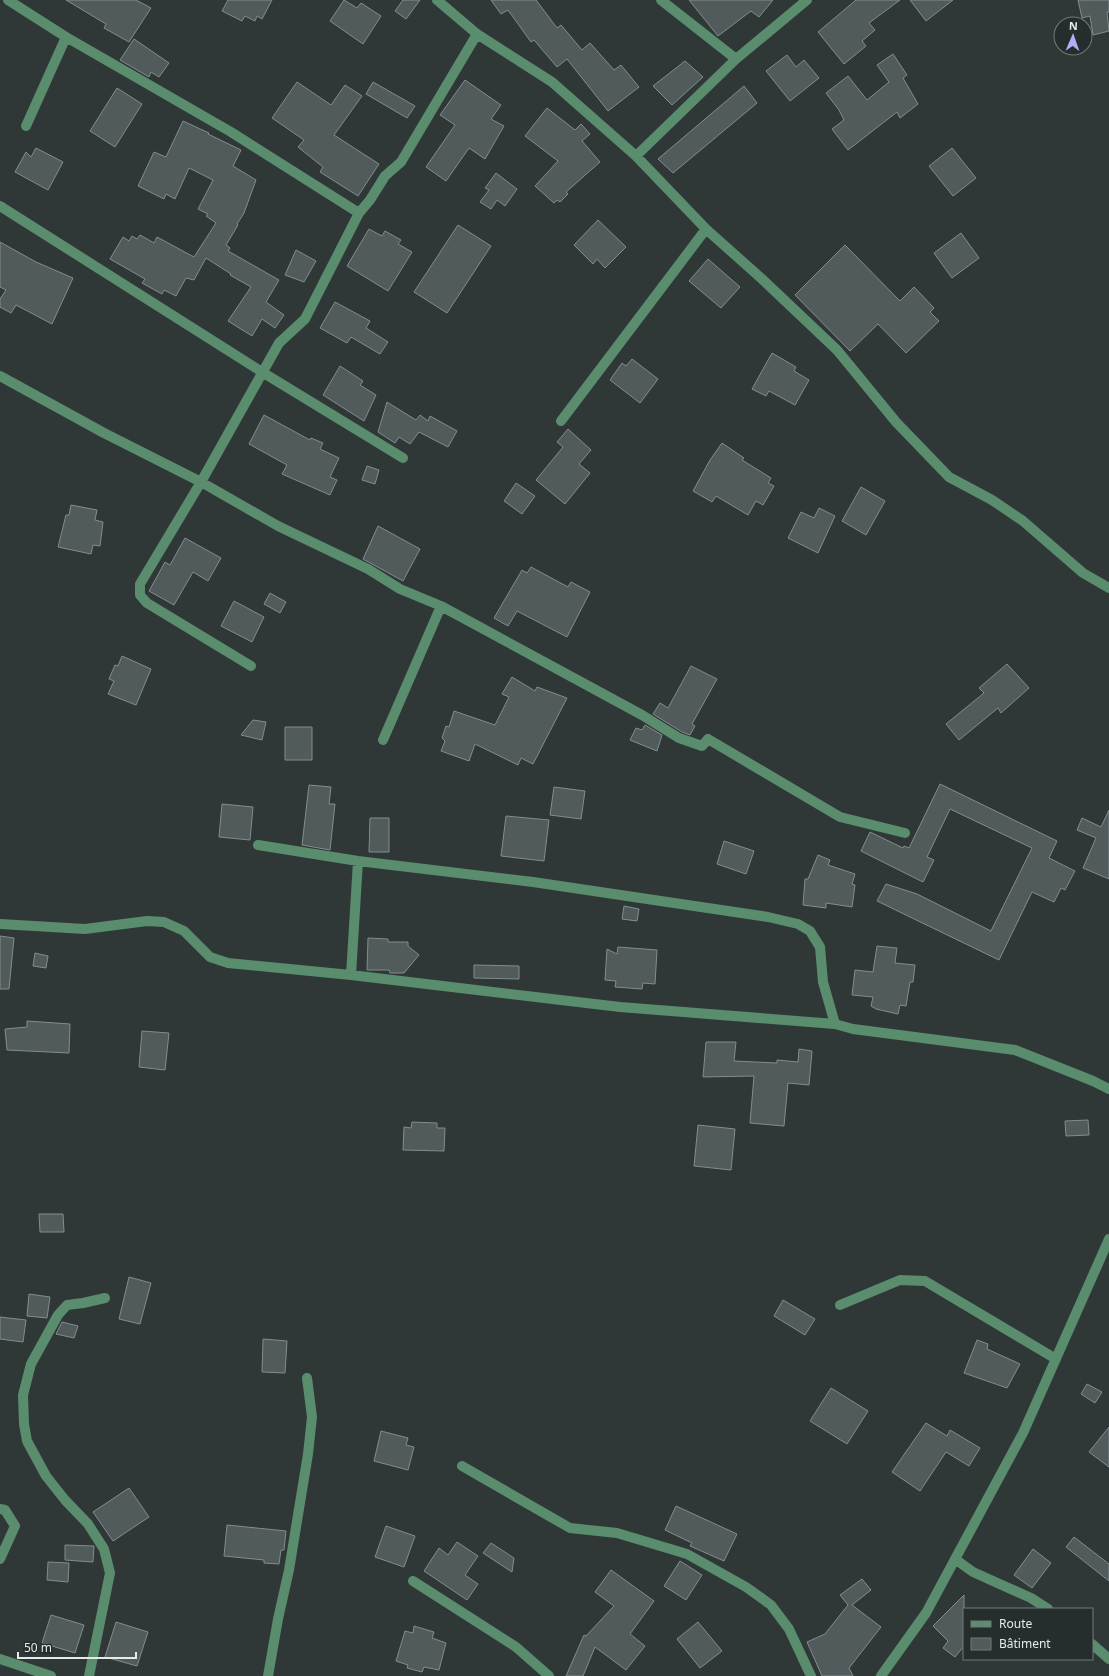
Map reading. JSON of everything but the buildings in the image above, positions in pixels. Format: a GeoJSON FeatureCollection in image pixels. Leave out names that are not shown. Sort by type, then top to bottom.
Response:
{"type":"FeatureCollection","features":[{"type":"Feature","properties":{"kind":"street"},"geometry":{"type":"LineString","coordinates":[[8,0],[66,37],[231,132],[359,213]]}},
{"type":"Feature","properties":{"kind":"street"},"geometry":{"type":"LineString","coordinates":[[437,0],[477,34],[552,82],[636,156],[706,229],[762,279],[837,350],[896,422],[949,477],[992,500],[1023,521],[1083,573],[1109,588]]}},
{"type":"Feature","properties":{"kind":"street"},"geometry":{"type":"LineString","coordinates":[[661,0],[736,59]]}},
{"type":"Feature","properties":{"kind":"street"},"geometry":{"type":"LineString","coordinates":[[636,156],[736,59],[807,0]]}},
{"type":"Feature","properties":{"kind":"street"},"geometry":{"type":"LineString","coordinates":[[251,666],[147,603],[140,595],[140,584],[244,407],[278,343],[305,319],[359,213],[370,200],[385,176],[401,162],[477,34]]}},
{"type":"Feature","properties":{"kind":"street"},"geometry":{"type":"LineString","coordinates":[[26,126],[66,37]]}},
{"type":"Feature","properties":{"kind":"street"},"geometry":{"type":"LineString","coordinates":[[0,206],[262,372],[403,458]]}},
{"type":"Feature","properties":{"kind":"street"},"geometry":{"type":"LineString","coordinates":[[562,421],[706,229]]}},
{"type":"Feature","properties":{"kind":"street"},"geometry":{"type":"LineString","coordinates":[[0,376],[104,433],[201,482],[278,526],[368,569],[400,589],[441,606],[642,715],[679,738],[702,746],[708,739],[840,817],[905,834]]}},
{"type":"Feature","properties":{"kind":"street"},"geometry":{"type":"LineString","coordinates":[[383,740],[441,606]]}},
{"type":"Feature","properties":{"kind":"street"},"geometry":{"type":"LineString","coordinates":[[258,845],[358,861],[533,882],[768,917],[798,924],[810,931],[820,947],[823,982],[835,1024]]}},
{"type":"Feature","properties":{"kind":"street"},"geometry":{"type":"LineString","coordinates":[[351,976],[358,861]]}},
{"type":"Feature","properties":{"kind":"street"},"geometry":{"type":"LineString","coordinates":[[0,924],[85,929],[147,921],[164,922],[184,931],[210,957],[228,963],[620,1007],[835,1024],[853,1029],[1014,1050],[1094,1080],[1109,1089]]}},
{"type":"Feature","properties":{"kind":"street"},"geometry":{"type":"LineString","coordinates":[[881,1676],[926,1613],[1023,1433],[1109,1239]]}},
{"type":"Feature","properties":{"kind":"street"},"geometry":{"type":"LineString","coordinates":[[840,1305],[900,1280],[925,1281],[1056,1359]]}},
{"type":"Feature","properties":{"kind":"street"},"geometry":{"type":"LineString","coordinates":[[90,1676],[110,1573],[104,1549],[88,1524],[65,1500],[46,1476],[28,1442],[24,1424],[23,1395],[32,1364],[58,1315],[67,1305],[105,1298]]}},
{"type":"Feature","properties":{"kind":"street"},"geometry":{"type":"LineString","coordinates":[[268,1676],[278,1619],[289,1570],[308,1454],[312,1418],[307,1378]]}},
{"type":"Feature","properties":{"kind":"street"},"geometry":{"type":"LineString","coordinates":[[462,1466],[570,1528],[617,1533],[687,1554],[746,1588],[771,1604],[789,1629],[811,1676]]}},
{"type":"Feature","properties":{"kind":"street"},"geometry":{"type":"LineString","coordinates":[[0,1509],[5,1510],[15,1526],[0,1559]]}},
{"type":"Feature","properties":{"kind":"street"},"geometry":{"type":"LineString","coordinates":[[954,1559],[973,1572],[1031,1598],[1046,1608]]}},
{"type":"Feature","properties":{"kind":"street"},"geometry":{"type":"LineString","coordinates":[[413,1580],[516,1647],[549,1676]]}},
{"type":"Feature","properties":{"kind":"street"},"geometry":{"type":"LineString","coordinates":[[1093,1645],[1109,1659]]}},
{"type":"Feature","properties":{"kind":"street"},"geometry":{"type":"LineString","coordinates":[[0,1659],[51,1676]]}}]}
